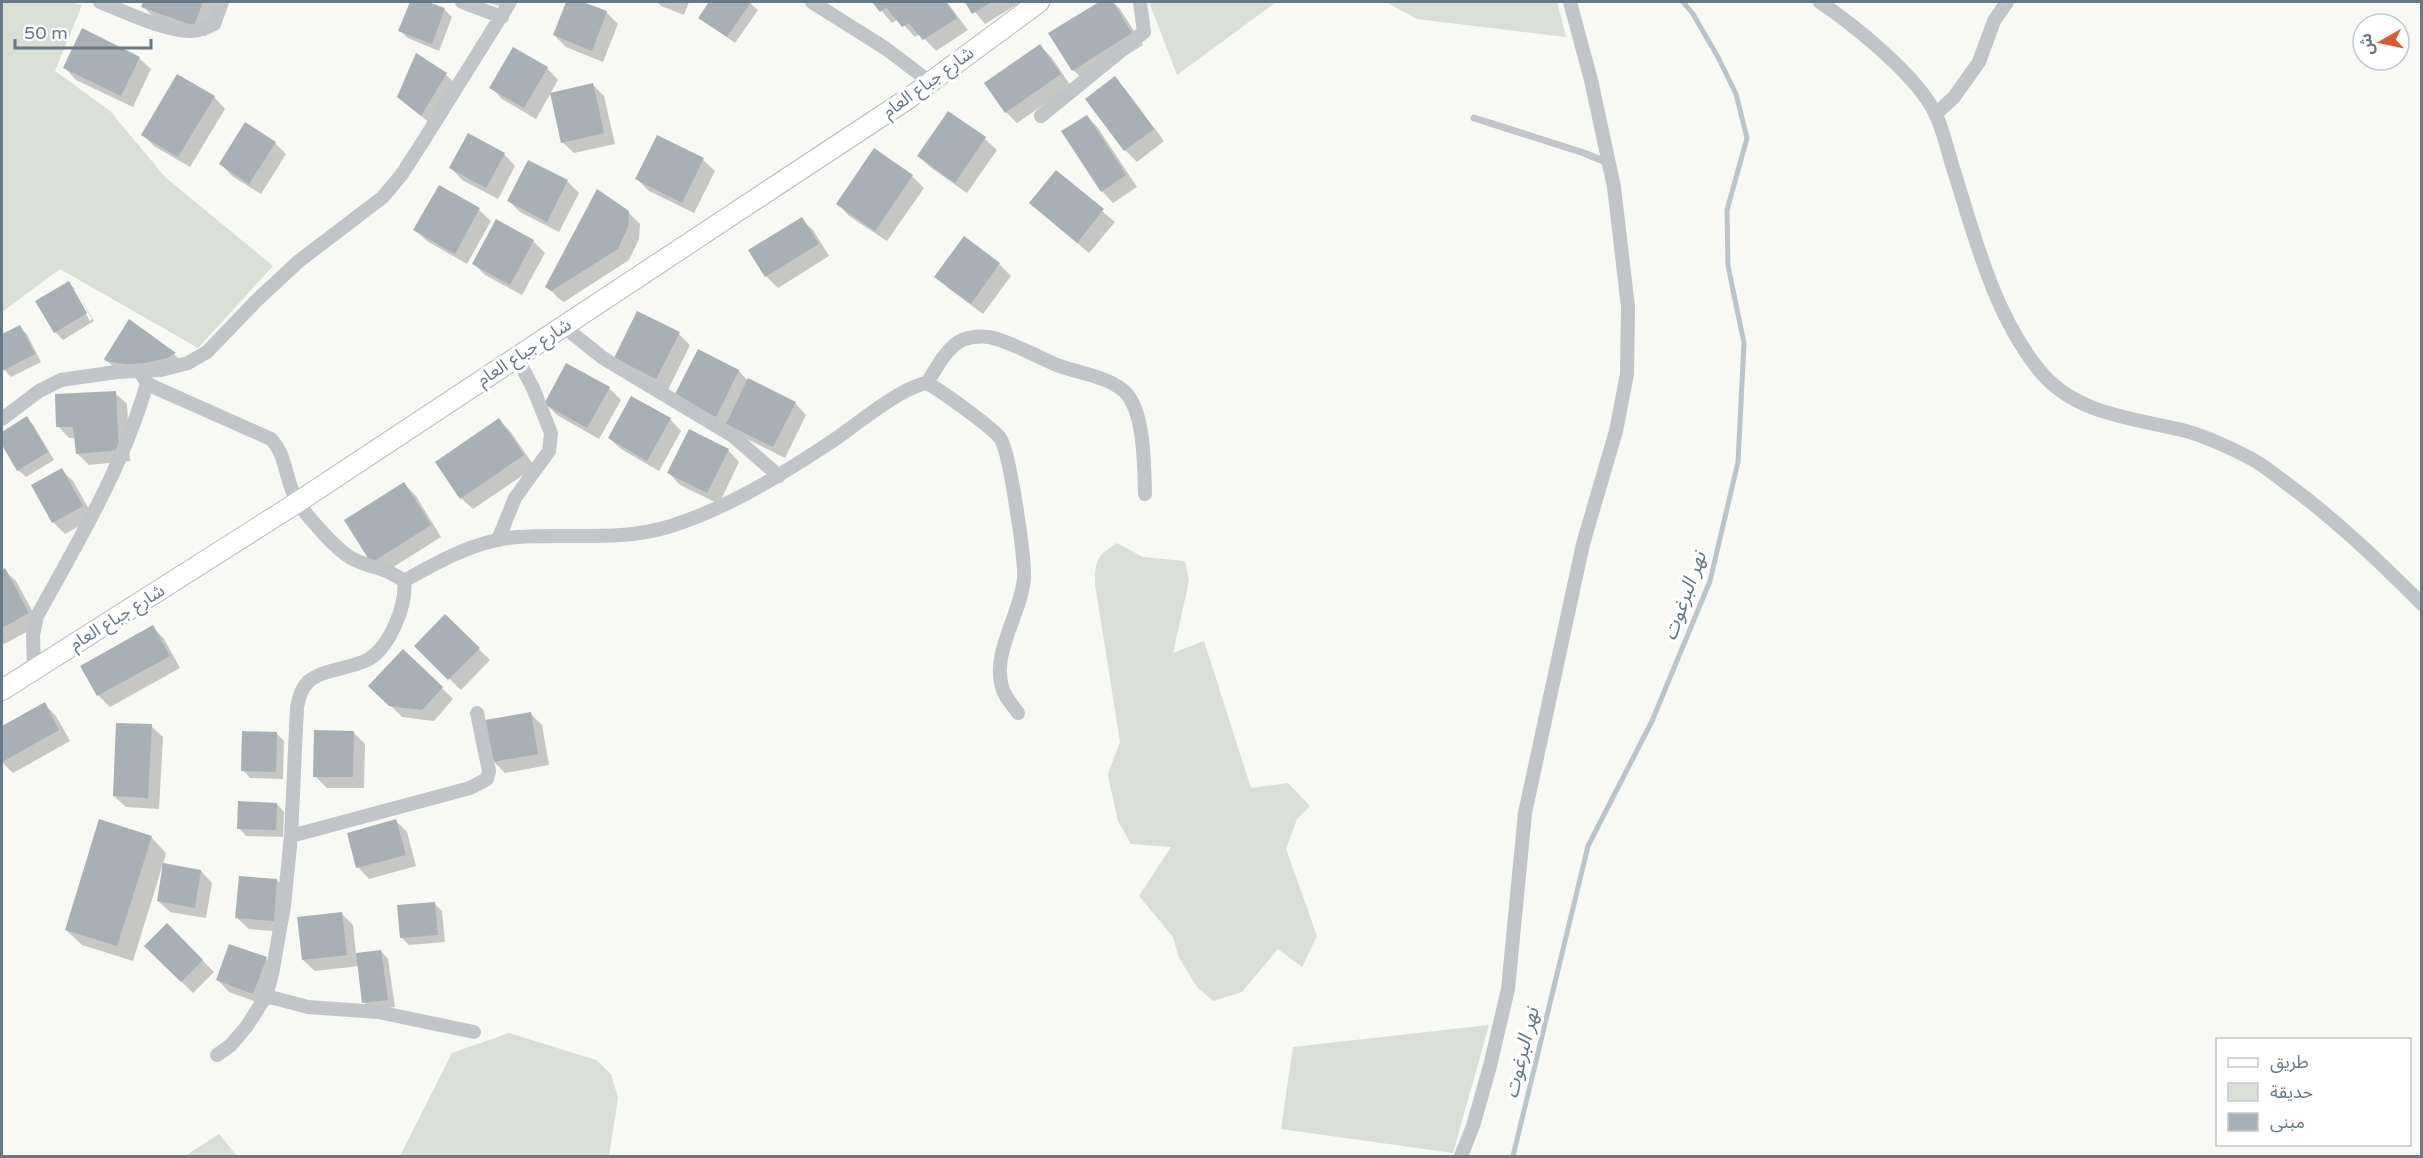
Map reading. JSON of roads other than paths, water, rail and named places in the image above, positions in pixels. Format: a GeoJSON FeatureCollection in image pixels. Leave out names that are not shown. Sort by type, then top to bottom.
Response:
{"type":"FeatureCollection","features":[{"type":"Feature","properties":{"kind":"main road","name":"شارع جباع العام"},"geometry":{"type":"LineString","coordinates":[[2,690],[298,502],[930,82],[1038,2]]}},
{"type":"Feature","properties":{"kind":"street"},"geometry":{"type":"LineString","coordinates":[[100,2],[178,30],[190,31],[202,30],[214,24],[222,2]]}},
{"type":"Feature","properties":{"kind":"street"},"geometry":{"type":"LineString","coordinates":[[462,2],[502,17]]}},
{"type":"Feature","properties":{"kind":"street"},"geometry":{"type":"LineString","coordinates":[[2,419],[39,391],[61,380],[139,370],[161,370],[188,363],[207,352],[258,299],[299,261],[383,197],[407,166],[510,2]]}},
{"type":"Feature","properties":{"kind":"street"},"geometry":{"type":"LineString","coordinates":[[812,2],[885,48],[930,82]]}},
{"type":"Feature","properties":{"kind":"street"},"geometry":{"type":"LineString","coordinates":[[1041,116],[1144,32],[1140,2]]}},
{"type":"Feature","properties":{"kind":"street"},"geometry":{"type":"LineString","coordinates":[[1461,1156],[1473,1126],[1490,1066],[1508,989],[1526,813],[1583,544],[1616,431],[1627,374],[1628,307],[1614,187],[1591,80],[1570,2]]}},
{"type":"Feature","properties":{"kind":"street"},"geometry":{"type":"LineString","coordinates":[[1820,2],[1853,25],[1913,82],[1936,114],[1974,234],[2000,304],[2022,347],[2040,372],[2056,387],[2078,402],[2106,413],[2189,432],[2257,462],[2316,505],[2421,604]]}},
{"type":"Feature","properties":{"kind":"street"},"geometry":{"type":"LineString","coordinates":[[1936,114],[1954,97],[1978,62],[1994,21],[2007,2]]}},
{"type":"Feature","properties":{"kind":"street"},"geometry":{"type":"LineString","coordinates":[[563,326],[603,358],[733,436],[779,476]]}},
{"type":"Feature","properties":{"kind":"street"},"geometry":{"type":"LineString","coordinates":[[927,383],[952,347],[973,337],[990,337],[1060,366],[1110,383],[1125,393],[1139,420],[1144,452],[1145,494]]}},
{"type":"Feature","properties":{"kind":"street"},"geometry":{"type":"LineString","coordinates":[[498,540],[515,498],[549,451],[551,433],[533,388],[516,356]]}},
{"type":"Feature","properties":{"kind":"street"},"geometry":{"type":"LineString","coordinates":[[139,370],[147,383],[271,439],[280,448],[298,502],[329,537],[351,558],[383,568],[404,581]]}},
{"type":"Feature","properties":{"kind":"street"},"geometry":{"type":"LineString","coordinates":[[34,670],[33,635],[37,616],[119,458],[138,417],[147,383]]}},
{"type":"Feature","properties":{"kind":"street"},"geometry":{"type":"LineString","coordinates":[[404,581],[482,543],[517,537],[591,537],[670,526],[739,497],[779,476],[873,411],[917,384],[927,383],[990,428],[1005,447],[1024,578],[999,672],[1003,692],[1018,713]]}},
{"type":"Feature","properties":{"kind":"street"},"geometry":{"type":"LineString","coordinates":[[217,1055],[231,1045],[247,1026],[266,996],[284,906],[291,836],[297,707],[300,693],[307,683],[318,675],[370,658],[382,646],[404,604],[404,581]]}},
{"type":"Feature","properties":{"kind":"street"},"geometry":{"type":"LineString","coordinates":[[291,836],[470,788],[487,779],[489,771],[477,712]]}},
{"type":"Feature","properties":{"kind":"street"},"geometry":{"type":"LineString","coordinates":[[266,996],[308,1007],[378,1012],[474,1032]]}},
{"type":"Feature","properties":{"kind":"lane"},"geometry":{"type":"LineString","coordinates":[[1474,118],[1609,163]]}},
{"type":"Feature","properties":{"kind":"waterway","name":"نهر البرغوت"},"geometry":{"type":"LineString","coordinates":[[1513,1156],[1588,846],[1652,721],[1710,581],[1738,462],[1744,343],[1728,266],[1727,210],[1747,138],[1736,94],[1719,59],[1693,14],[1683,2]]}}]}
